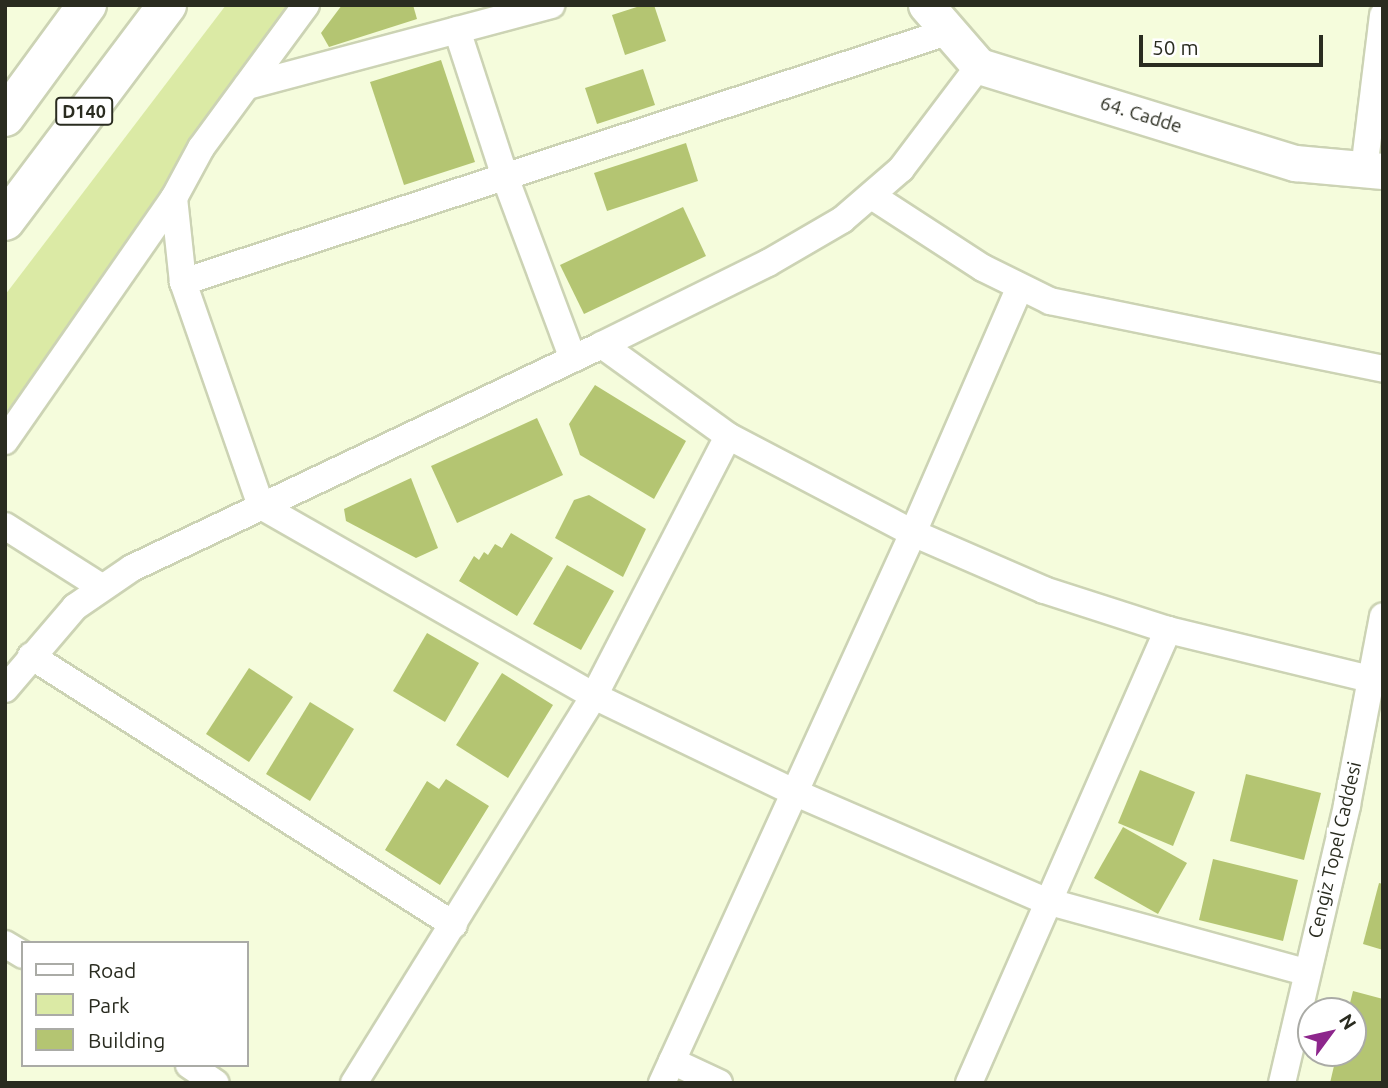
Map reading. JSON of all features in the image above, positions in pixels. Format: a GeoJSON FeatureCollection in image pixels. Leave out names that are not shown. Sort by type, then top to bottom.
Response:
{"type":"FeatureCollection","features":[{"type":"Feature","properties":{"kind":"highway","name":"D140"},"geometry":{"type":"LineString","coordinates":[[5,117],[87,5]]}},
{"type":"Feature","properties":{"kind":"highway","name":"D140"},"geometry":{"type":"LineString","coordinates":[[5,220],[167,5]]}},
{"type":"Feature","properties":{"kind":"main road","name":"64. Cadde"},"geometry":{"type":"LineString","coordinates":[[936,19],[979,66],[1295,163],[1374,170]]}},
{"type":"Feature","properties":{"kind":"street"},"geometry":{"type":"LineString","coordinates":[[5,441],[174,198],[201,148],[306,5]]}},
{"type":"Feature","properties":{"kind":"street"},"geometry":{"type":"LineString","coordinates":[[247,86],[551,5]]}},
{"type":"Feature","properties":{"kind":"street"},"geometry":{"type":"LineString","coordinates":[[1374,170],[1383,15]]}},
{"type":"Feature","properties":{"kind":"street"},"geometry":{"type":"LineString","coordinates":[[183,282],[505,177],[936,19]]}},
{"type":"Feature","properties":{"kind":"street"},"geometry":{"type":"LineString","coordinates":[[457,30],[505,177],[573,359]]}},
{"type":"Feature","properties":{"kind":"street"},"geometry":{"type":"LineString","coordinates":[[5,689],[67,615],[101,587],[261,506],[602,345],[811,240],[872,196],[928,138],[979,66]]}},
{"type":"Feature","properties":{"kind":"street"},"geometry":{"type":"LineString","coordinates":[[872,196],[1019,289],[1089,310],[1383,369]]}},
{"type":"Feature","properties":{"kind":"street"},"geometry":{"type":"LineString","coordinates":[[174,198],[183,282],[261,506],[594,696],[796,793],[1046,901],[1307,972]]}},
{"type":"Feature","properties":{"kind":"street"},"geometry":{"type":"LineString","coordinates":[[719,1083],[667,1072],[913,533],[1019,289]]}},
{"type":"Feature","properties":{"kind":"street"},"geometry":{"type":"LineString","coordinates":[[602,345],[728,436],[913,533],[1044,590],[1168,630],[1377,681]]}},
{"type":"Feature","properties":{"kind":"street"},"geometry":{"type":"LineString","coordinates":[[354,1083],[594,696],[728,436]]}},
{"type":"Feature","properties":{"kind":"street"},"geometry":{"type":"LineString","coordinates":[[5,526],[101,587]]}},
{"type":"Feature","properties":{"kind":"street","name":"Cengiz Topel Caddesi"},"geometry":{"type":"LineString","coordinates":[[1282,1083],[1377,681],[1383,615]]}},
{"type":"Feature","properties":{"kind":"street"},"geometry":{"type":"LineString","coordinates":[[969,1083],[1046,901],[1168,630]]}},
{"type":"Feature","properties":{"kind":"street"},"geometry":{"type":"LineString","coordinates":[[31,656],[454,925]]}},
{"type":"Feature","properties":{"kind":"street"},"geometry":{"type":"LineString","coordinates":[[5,944],[21,954]]}},
{"type":"Feature","properties":{"kind":"street"},"geometry":{"type":"LineString","coordinates":[[192,1067],[216,1083]]}},
{"type":"Feature","properties":{"kind":"green space"},"geometry":{"type":"Polygon","coordinates":[[[226,5],[294,5],[5,414],[5,295],[226,5]]]}},
{"type":"Feature","properties":{"kind":"building"},"geometry":{"type":"Polygon","coordinates":[[[342,5],[413,5],[417,19],[329,47],[321,33],[342,5]]]}},
{"type":"Feature","properties":{"kind":"building"},"geometry":{"type":"Polygon","coordinates":[[[643,5],[654,5],[666,41],[625,55],[612,15],[643,5]]]}},
{"type":"Feature","properties":{"kind":"building"},"geometry":{"type":"Polygon","coordinates":[[[441,60],[475,162],[404,185],[370,82],[441,60]]]}},
{"type":"Feature","properties":{"kind":"building"},"geometry":{"type":"Polygon","coordinates":[[[643,69],[655,105],[597,124],[585,88],[643,69]]]}},
{"type":"Feature","properties":{"kind":"building"},"geometry":{"type":"Polygon","coordinates":[[[686,143],[698,181],[607,211],[594,173],[686,143]]]}},
{"type":"Feature","properties":{"kind":"building"},"geometry":{"type":"Polygon","coordinates":[[[683,207],[706,256],[584,314],[560,265],[683,207]]]}},
{"type":"Feature","properties":{"kind":"building"},"geometry":{"type":"Polygon","coordinates":[[[595,385],[686,441],[654,499],[580,455],[569,424],[595,385]]]}},
{"type":"Feature","properties":{"kind":"building"},"geometry":{"type":"Polygon","coordinates":[[[537,418],[563,475],[457,523],[431,466],[537,418]]]}},
{"type":"Feature","properties":{"kind":"building"},"geometry":{"type":"Polygon","coordinates":[[[411,478],[438,548],[416,558],[346,521],[344,509],[411,478]]]}},
{"type":"Feature","properties":{"kind":"building"},"geometry":{"type":"Polygon","coordinates":[[[589,495],[646,529],[623,577],[555,538],[574,500],[589,495]]]}},
{"type":"Feature","properties":{"kind":"building"},"geometry":{"type":"Polygon","coordinates":[[[511,533],[553,558],[517,616],[459,581],[474,556],[479,560],[484,552],[488,555],[495,544],[502,548],[511,533]]]}},
{"type":"Feature","properties":{"kind":"building"},"geometry":{"type":"Polygon","coordinates":[[[567,565],[614,591],[581,650],[533,624],[567,565]]]}},
{"type":"Feature","properties":{"kind":"building"},"geometry":{"type":"Polygon","coordinates":[[[427,633],[479,663],[445,722],[393,691],[427,633]]]}},
{"type":"Feature","properties":{"kind":"building"},"geometry":{"type":"Polygon","coordinates":[[[249,668],[293,697],[249,762],[206,734],[249,668]]]}},
{"type":"Feature","properties":{"kind":"building"},"geometry":{"type":"Polygon","coordinates":[[[502,673],[553,705],[508,778],[456,745],[502,673]]]}},
{"type":"Feature","properties":{"kind":"building"},"geometry":{"type":"Polygon","coordinates":[[[310,702],[354,729],[310,801],[266,774],[310,702]]]}},
{"type":"Feature","properties":{"kind":"building"},"geometry":{"type":"Polygon","coordinates":[[[1140,770],[1195,792],[1173,846],[1118,823],[1140,770]]]}},
{"type":"Feature","properties":{"kind":"building"},"geometry":{"type":"Polygon","coordinates":[[[1246,774],[1321,793],[1304,860],[1230,841],[1246,774]]]}},
{"type":"Feature","properties":{"kind":"building"},"geometry":{"type":"Polygon","coordinates":[[[446,779],[489,806],[440,885],[385,850],[427,781],[439,789],[446,779]]]}},
{"type":"Feature","properties":{"kind":"building"},"geometry":{"type":"Polygon","coordinates":[[[1123,827],[1187,863],[1158,914],[1094,878],[1123,827]]]}},
{"type":"Feature","properties":{"kind":"building"},"geometry":{"type":"Polygon","coordinates":[[[1213,859],[1298,880],[1283,941],[1199,920],[1213,859]]]}},
{"type":"Feature","properties":{"kind":"building"},"geometry":{"type":"Polygon","coordinates":[[[1379,883],[1383,884],[1383,950],[1363,944],[1379,883]]]}},
{"type":"Feature","properties":{"kind":"building"},"geometry":{"type":"Polygon","coordinates":[[[1353,991],[1383,999],[1383,1083],[1330,1083],[1334,1067],[1367,1067],[1367,997],[1352,997],[1353,991]]]}}]}
